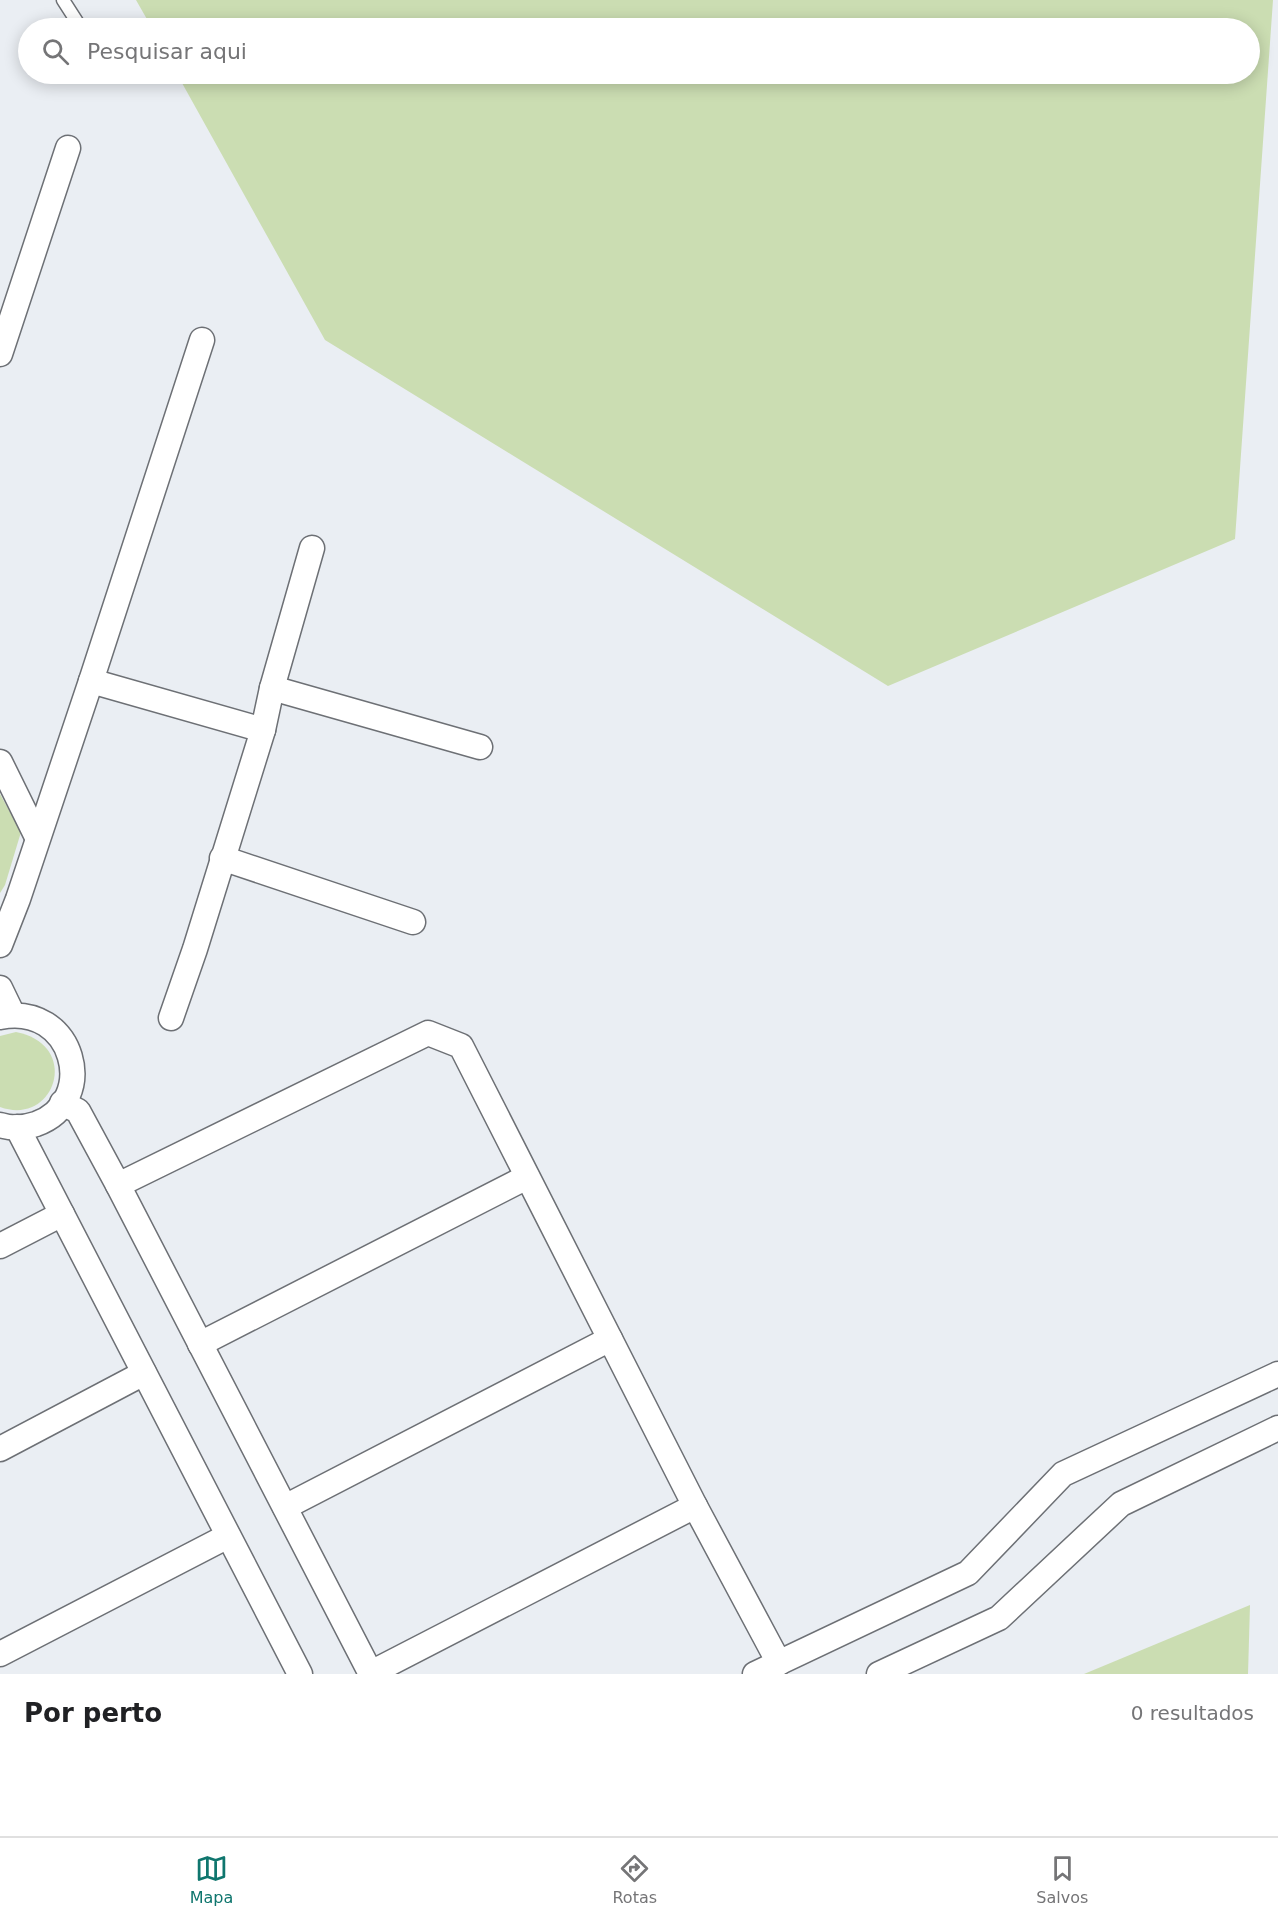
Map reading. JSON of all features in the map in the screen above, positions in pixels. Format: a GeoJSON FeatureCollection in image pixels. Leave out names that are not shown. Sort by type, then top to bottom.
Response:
{"type":"FeatureCollection","features":[{"type":"Feature","properties":{"kind":"street"},"geometry":{"type":"LineString","coordinates":[[0,354],[68,148]]}},
{"type":"Feature","properties":{"kind":"street"},"geometry":{"type":"LineString","coordinates":[[0,945],[18,899],[91,681],[202,340]]}},
{"type":"Feature","properties":{"kind":"street"},"geometry":{"type":"LineString","coordinates":[[171,1018],[195,949],[263,730],[272,688],[312,548]]}},
{"type":"Feature","properties":{"kind":"street"},"geometry":{"type":"LineString","coordinates":[[91,681],[263,730]]}},
{"type":"Feature","properties":{"kind":"street"},"geometry":{"type":"LineString","coordinates":[[272,688],[480,747]]}},
{"type":"Feature","properties":{"kind":"street"},"geometry":{"type":"LineString","coordinates":[[0,762],[37,837]]}},
{"type":"Feature","properties":{"kind":"street"},"geometry":{"type":"LineString","coordinates":[[222,858],[413,922]]}},
{"type":"Feature","properties":{"kind":"street"},"geometry":{"type":"LineString","coordinates":[[0,988],[6,1016],[32,1017],[49,1025],[62,1039],[70,1056],[73,1075],[69,1093],[58,1109],[44,1121],[26,1127],[8,1126]]}},
{"type":"Feature","properties":{"kind":"street"},"geometry":{"type":"LineString","coordinates":[[118,1185],[428,1033],[461,1046],[694,1506],[779,1662]]}},
{"type":"Feature","properties":{"kind":"street"},"geometry":{"type":"LineString","coordinates":[[62,1103],[78,1111],[371,1674],[694,1506]]}},
{"type":"Feature","properties":{"kind":"street"},"geometry":{"type":"LineString","coordinates":[[8,1126],[62,1214],[300,1674]]}},
{"type":"Feature","properties":{"kind":"street"},"geometry":{"type":"LineString","coordinates":[[200,1344],[527,1177]]}},
{"type":"Feature","properties":{"kind":"street"},"geometry":{"type":"LineString","coordinates":[[0,1246],[62,1214]]}},
{"type":"Feature","properties":{"kind":"street"},"geometry":{"type":"LineString","coordinates":[[285,1507],[610,1339]]}},
{"type":"Feature","properties":{"kind":"street"},"geometry":{"type":"LineString","coordinates":[[0,1449],[144,1373]]}},
{"type":"Feature","properties":{"kind":"street"},"geometry":{"type":"LineString","coordinates":[[755,1674],[968,1573],[1063,1474],[1278,1374]]}},
{"type":"Feature","properties":{"kind":"street"},"geometry":{"type":"LineString","coordinates":[[879,1674],[999,1618],[1121,1504],[1278,1428]]}},
{"type":"Feature","properties":{"kind":"street"},"geometry":{"type":"LineString","coordinates":[[0,1653],[228,1536]]}},
{"type":"Feature","properties":{"kind":"lane"},"geometry":{"type":"LineString","coordinates":[[63,0],[75,18]]}},
{"type":"Feature","properties":{"kind":"green space"},"geometry":{"type":"Polygon","coordinates":[[[136,0],[1273,0],[1235,539],[888,686],[325,340],[183,84],[1260,84],[1260,18],[146,18],[136,0]]]}},
{"type":"Feature","properties":{"kind":"green space"},"geometry":{"type":"Polygon","coordinates":[[[0,794],[21,832],[5,885],[0,893],[0,794]]]}},
{"type":"Feature","properties":{"kind":"green space"},"geometry":{"type":"Polygon","coordinates":[[[16,1032],[37,1040],[49,1052],[54,1067],[53,1082],[47,1095],[35,1106],[19,1110],[0,1107],[0,1036],[16,1032]]]}},
{"type":"Feature","properties":{"kind":"green space"},"geometry":{"type":"Polygon","coordinates":[[[1250,1605],[1248,1674],[1084,1674],[1250,1605]]]}}]}
